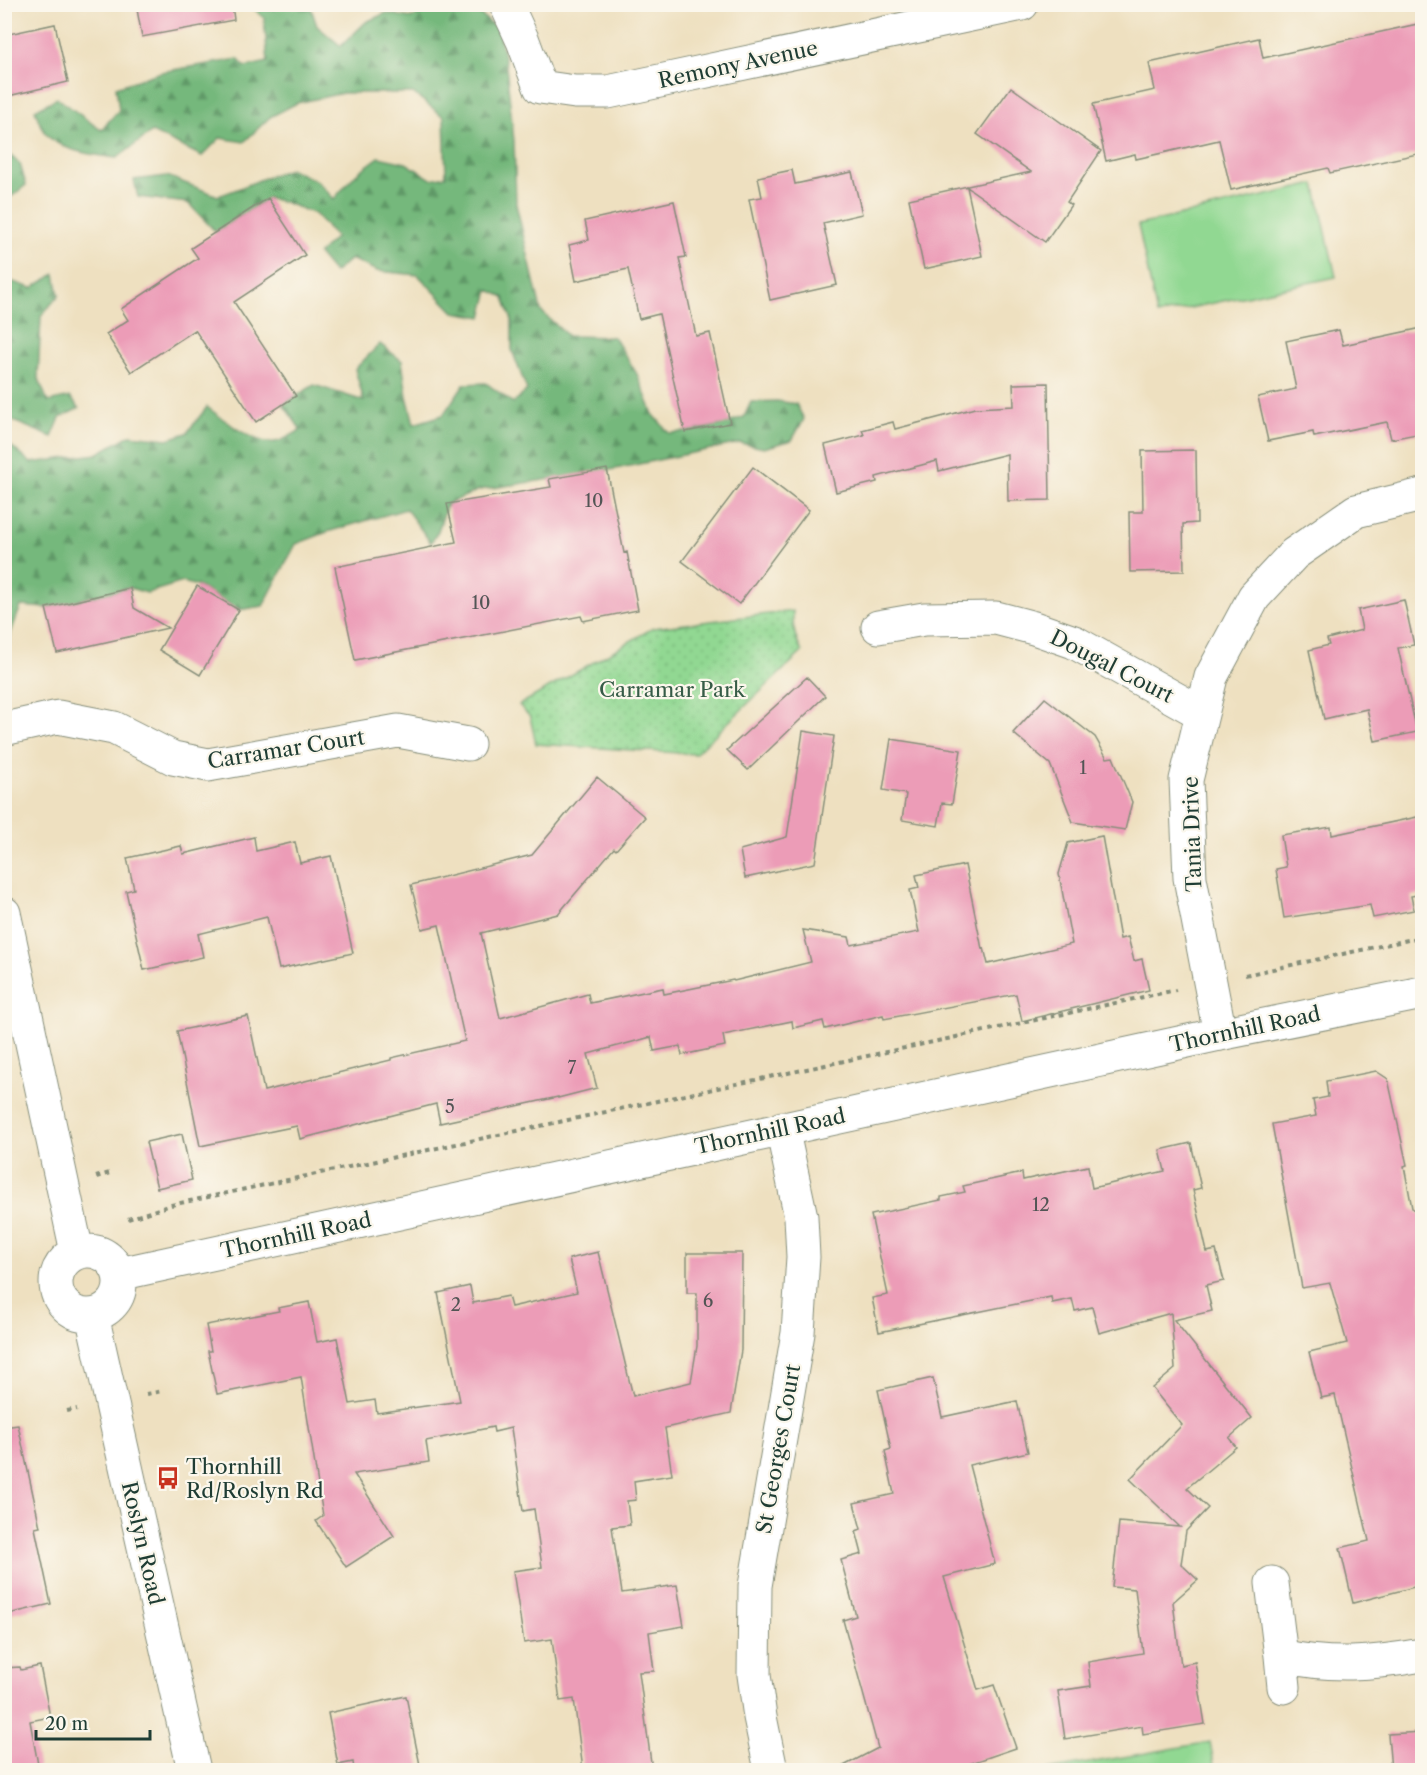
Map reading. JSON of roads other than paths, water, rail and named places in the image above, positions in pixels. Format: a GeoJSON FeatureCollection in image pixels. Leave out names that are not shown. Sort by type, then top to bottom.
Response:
{"type":"FeatureCollection","features":[{"type":"Feature","properties":{"kind":"street","name":"Remony Avenue"},"geometry":{"type":"LineString","coordinates":[[506,4],[540,87],[575,92],[608,92],[1022,4]]}},
{"type":"Feature","properties":{"kind":"street","name":"Tania Drive"},"geometry":{"type":"LineString","coordinates":[[1221,1034],[1190,878],[1186,780],[1211,677],[1254,597],[1293,554],[1356,511],[1422,495]]}},
{"type":"Feature","properties":{"kind":"street","name":"Dougal Court"},"geometry":{"type":"LineString","coordinates":[[878,627],[924,619],[996,618],[1034,628],[1074,642],[1201,713]]}},
{"type":"Feature","properties":{"kind":"street","name":"Carramar Court"},"geometry":{"type":"LineString","coordinates":[[4,729],[58,717],[114,728],[173,758],[208,765],[398,731],[468,744]]}},
{"type":"Feature","properties":{"kind":"street"},"geometry":{"type":"LineString","coordinates":[[4,913],[77,1252]]}},
{"type":"Feature","properties":{"kind":"street","name":"Thornhill Road"},"geometry":{"type":"LineString","coordinates":[[119,1274],[782,1128],[1422,993]]}},
{"type":"Feature","properties":{"kind":"street","name":"St Georges Court"},"geometry":{"type":"LineString","coordinates":[[771,1770],[754,1675],[755,1586],[798,1334],[803,1266],[801,1217],[782,1128]]}},
{"type":"Feature","properties":{"kind":"street"},"geometry":{"type":"LineString","coordinates":[[95,1251],[103,1254],[116,1266],[121,1285],[118,1296],[103,1312],[82,1315],[72,1311],[64,1304],[56,1285],[57,1275],[61,1265],[77,1252],[95,1251]]}},
{"type":"Feature","properties":{"kind":"street","name":"Roslyn Road"},"geometry":{"type":"LineString","coordinates":[[92,1315],[194,1770]]}},
{"type":"Feature","properties":{"kind":"street"},"geometry":{"type":"LineString","coordinates":[[1272,1583],[1283,1671],[1302,1661],[1362,1664],[1422,1655]]}},
{"type":"Feature","properties":{"kind":"place","name":"Thornhill Rd/Roslyn Rd"},"geometry":{"type":"Point","coordinates":[168,1478]}},
{"type":"Feature","properties":{"kind":"park label","name":"Carramar Park"},"geometry":{"type":"Point","coordinates":[672,689]}}]}
